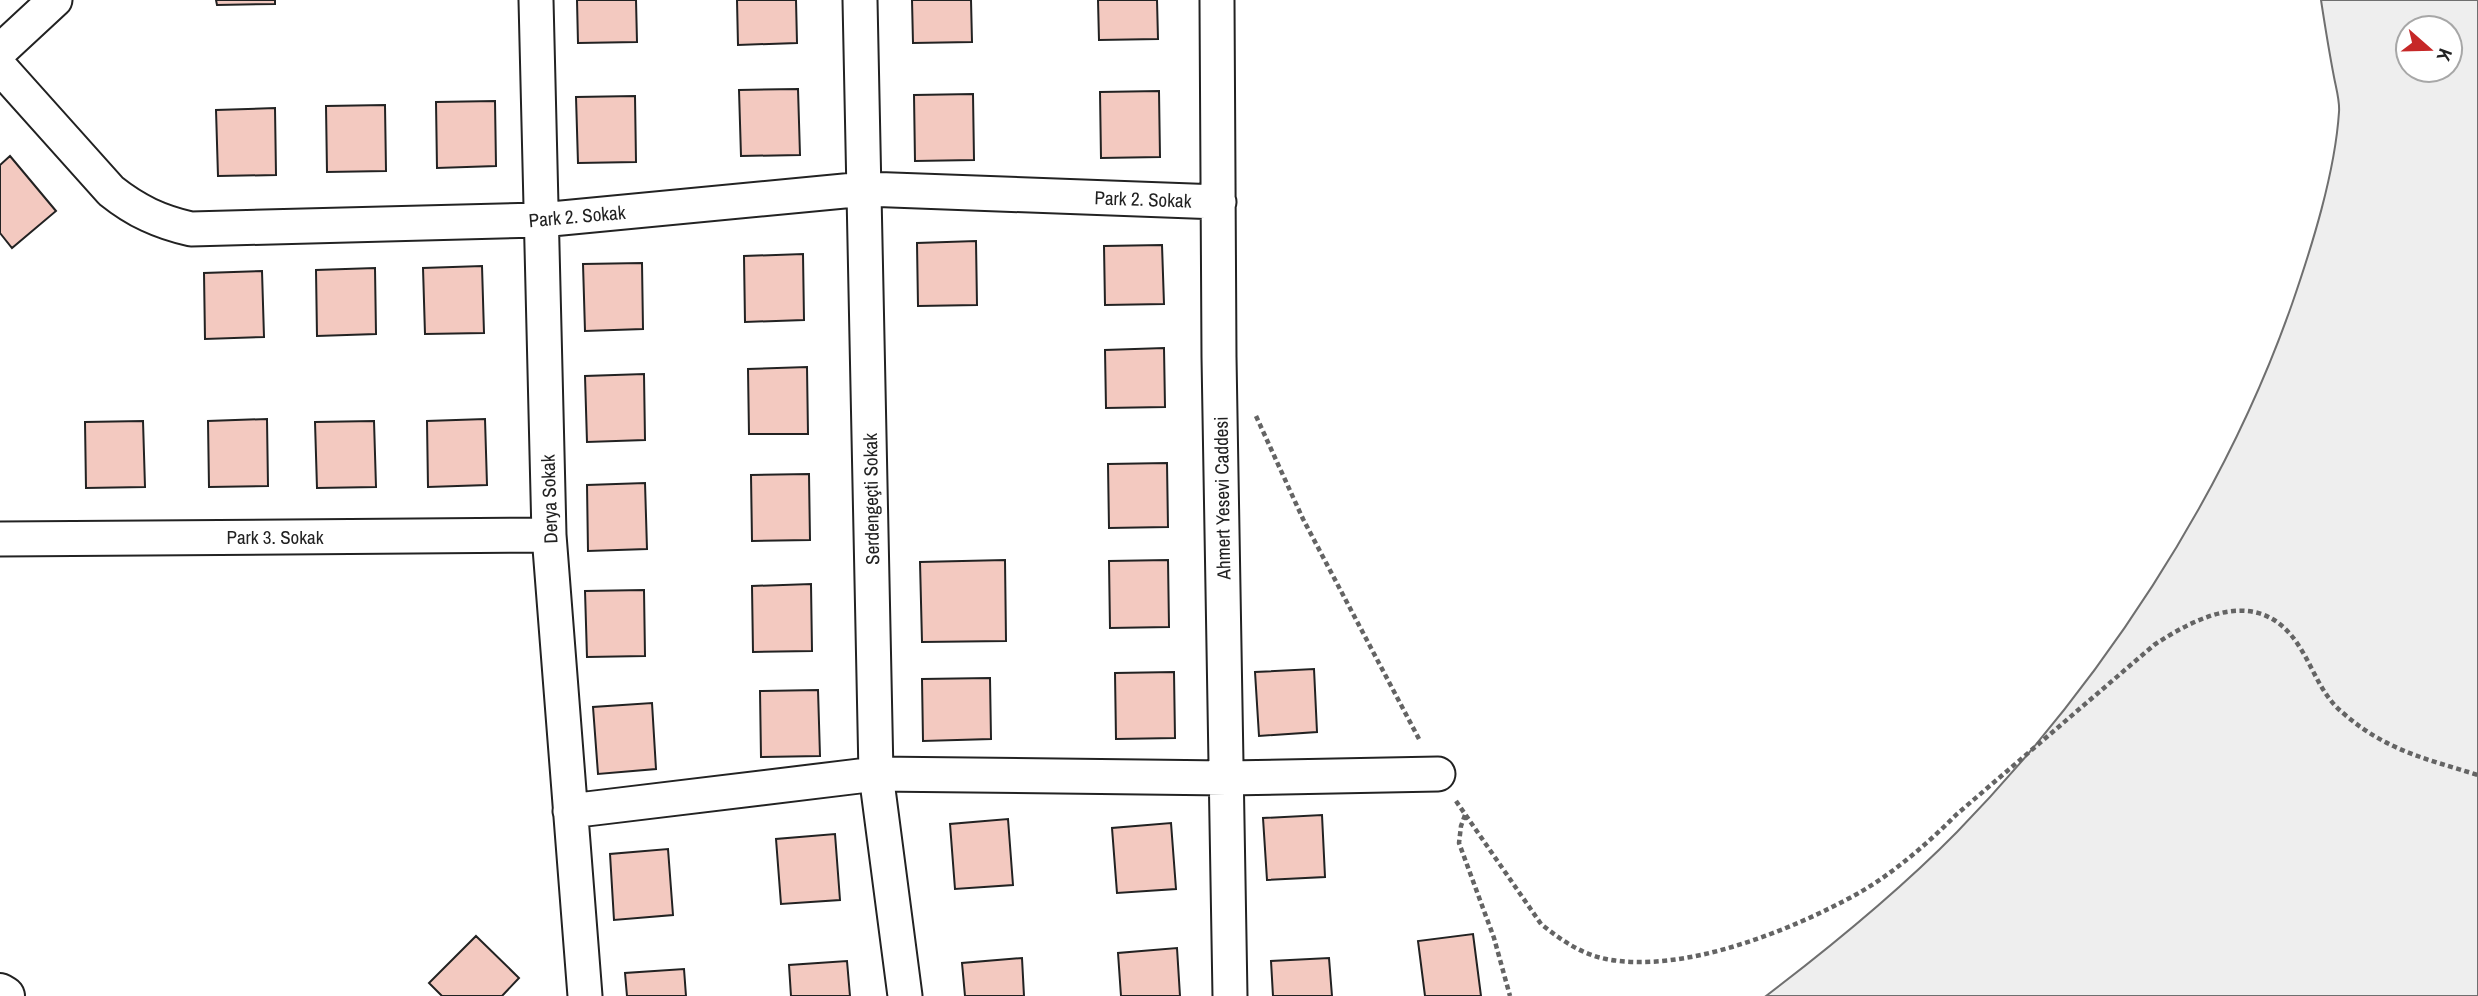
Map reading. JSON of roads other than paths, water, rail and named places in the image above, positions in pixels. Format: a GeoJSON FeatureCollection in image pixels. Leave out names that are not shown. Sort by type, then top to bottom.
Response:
{"type":"FeatureCollection","features":[{"type":"Feature","properties":{"kind":"street"},"geometry":{"type":"LineString","coordinates":[[0,51],[55,0]]}},
{"type":"Feature","properties":{"kind":"street","name":"Derya Sokak"},"geometry":{"type":"LineString","coordinates":[[536,0],[549,535],[585,996]]}},
{"type":"Feature","properties":{"kind":"street","name":"Serdengeçti Sokak"},"geometry":{"type":"LineString","coordinates":[[860,0],[876,774],[905,996]]}},
{"type":"Feature","properties":{"kind":"street","name":"Ahmert Yesevi Caddesi"},"geometry":{"type":"LineString","coordinates":[[1217,0],[1219,357],[1230,996]]}},
{"type":"Feature","properties":{"kind":"street","name":"Park 2. Sokak"},"geometry":{"type":"LineString","coordinates":[[0,66],[111,191],[129,206],[150,217],[191,229],[541,220],[864,188],[1219,202]]}},
{"type":"Feature","properties":{"kind":"street","name":"Park 3. Sokak"},"geometry":{"type":"LineString","coordinates":[[0,539],[549,535]]}},
{"type":"Feature","properties":{"kind":"street"},"geometry":{"type":"LineString","coordinates":[[570,811],[876,774],[1227,778],[1438,774]]}},
{"type":"Feature","properties":{"kind":"street"},"geometry":{"type":"LineString","coordinates":[[0,993],[5,996]]}}]}
